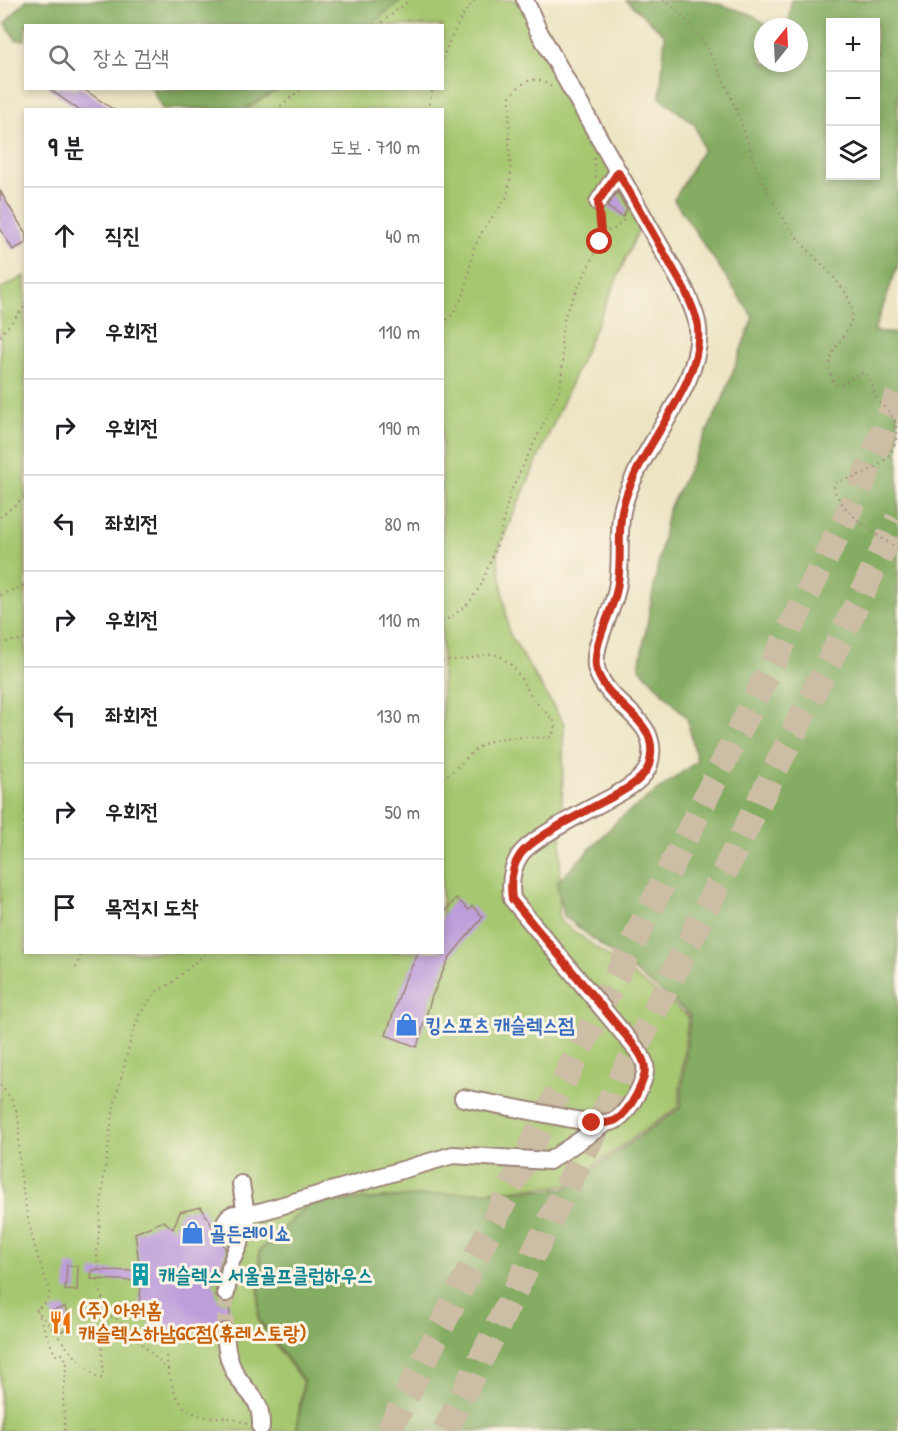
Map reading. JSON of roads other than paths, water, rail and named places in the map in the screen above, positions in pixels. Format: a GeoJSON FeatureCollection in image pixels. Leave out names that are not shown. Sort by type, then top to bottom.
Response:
{"type":"FeatureCollection","features":[{"type":"Feature","properties":{"kind":"lane"},"geometry":{"type":"LineString","coordinates":[[226,1293],[232,1263],[246,1222],[254,1210],[453,1155],[549,1161],[606,1123],[616,1120],[635,1098],[645,1066],[641,1055],[632,1043],[512,899],[510,884],[513,868],[520,854],[534,842],[627,789],[642,776],[648,767],[651,740],[647,729],[612,695],[602,681],[596,669],[596,656],[617,591],[620,561],[619,532],[623,509],[641,462],[689,377],[696,360],[698,327],[685,290],[538,30],[525,0]]}},
{"type":"Feature","properties":{"kind":"lane"},"geometry":{"type":"LineString","coordinates":[[598,202],[618,172]]}},
{"type":"Feature","properties":{"kind":"lane"},"geometry":{"type":"LineString","coordinates":[[463,1098],[584,1121],[606,1123]]}},
{"type":"Feature","properties":{"kind":"lane"},"geometry":{"type":"LineString","coordinates":[[241,1180],[254,1210]]}},
{"type":"Feature","properties":{"kind":"lane"},"geometry":{"type":"LineString","coordinates":[[225,1332],[226,1350],[233,1371],[257,1402],[262,1412],[261,1427]]}},
{"type":"Feature","properties":{"kind":"tunnel"},"geometry":{"type":"LineString","coordinates":[[389,1431],[859,491],[898,395]]}},
{"type":"Feature","properties":{"kind":"tunnel"},"geometry":{"type":"LineString","coordinates":[[445,1431],[828,664],[898,519]]}},
{"type":"Feature","properties":{"kind":"tunnel"},"geometry":{"type":"LineString","coordinates":[[225,1332],[226,1293]]}},
{"type":"Feature","properties":{"kind":"place","name":"킹스포츠 캐슬렉스점"},"geometry":{"type":"Point","coordinates":[407,1025]}},
{"type":"Feature","properties":{"kind":"place","name":"골든레이쇼"},"geometry":{"type":"Point","coordinates":[192,1233]}},
{"type":"Feature","properties":{"kind":"place","name":"캐슬렉스 서울골프클럽하우스"},"geometry":{"type":"Point","coordinates":[141,1275]}},
{"type":"Feature","properties":{"kind":"place","name":"(주) 아워홈 캐슬렉스하남GC점(휴레스토랑)"},"geometry":{"type":"Point","coordinates":[61,1322]}}]}
